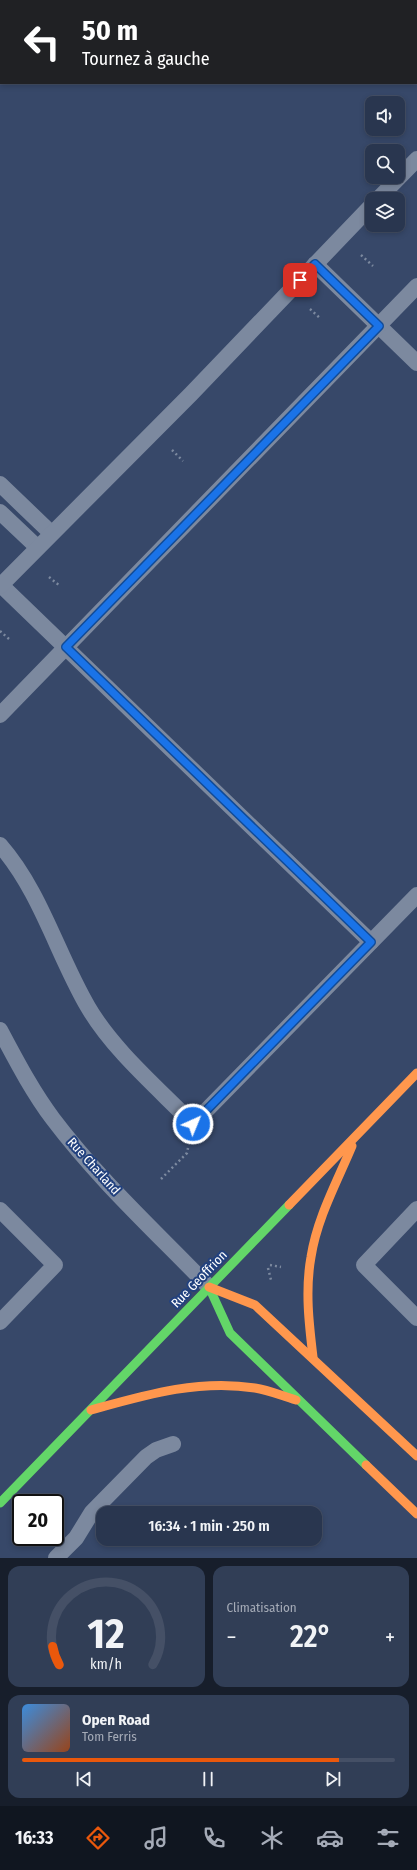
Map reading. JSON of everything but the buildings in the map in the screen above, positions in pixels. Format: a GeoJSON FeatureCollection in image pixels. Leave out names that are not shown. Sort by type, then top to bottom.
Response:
{"type":"FeatureCollection","features":[{"type":"Feature","properties":{"kind":"main road","name":"Rue Geoffrion"},"geometry":{"type":"LineString","coordinates":[[0,1503],[417,1073]]}},
{"type":"Feature","properties":{"kind":"main road"},"geometry":{"type":"LineString","coordinates":[[313,1357],[308,1304],[311,1256],[324,1215],[355,1137]]}},
{"type":"Feature","properties":{"kind":"main road"},"geometry":{"type":"LineString","coordinates":[[208,1287],[256,1306],[313,1357],[417,1456]]}},
{"type":"Feature","properties":{"kind":"main road"},"geometry":{"type":"LineString","coordinates":[[208,1287],[230,1333],[417,1514]]}},
{"type":"Feature","properties":{"kind":"main road"},"geometry":{"type":"LineString","coordinates":[[90,1410],[152,1393],[222,1384],[256,1388],[299,1401]]}},
{"type":"Feature","properties":{"kind":"lane"},"geometry":{"type":"LineString","coordinates":[[385,192],[417,159]]}},
{"type":"Feature","properties":{"kind":"lane"},"geometry":{"type":"LineString","coordinates":[[365,212],[138,447],[37,547],[1,585],[371,942]]}},
{"type":"Feature","properties":{"kind":"lane"},"geometry":{"type":"LineString","coordinates":[[315,264],[417,363]]}},
{"type":"Feature","properties":{"kind":"lane"},"geometry":{"type":"LineString","coordinates":[[0,715],[417,286]]}},
{"type":"Feature","properties":{"kind":"lane"},"geometry":{"type":"LineString","coordinates":[[0,484],[51,533]]}},
{"type":"Feature","properties":{"kind":"lane"},"geometry":{"type":"LineString","coordinates":[[0,512],[37,547]]}},
{"type":"Feature","properties":{"kind":"lane"},"geometry":{"type":"LineString","coordinates":[[0,845],[23,877],[49,925],[88,1006],[99,1024],[131,1060],[193,1124],[417,895]]}},
{"type":"Feature","properties":{"kind":"lane","name":"Rue Charland"},"geometry":{"type":"LineString","coordinates":[[0,1030],[34,1092],[73,1144],[99,1174],[208,1287]]}},
{"type":"Feature","properties":{"kind":"lane"},"geometry":{"type":"LineString","coordinates":[[417,1209],[364,1265],[417,1318]]}},
{"type":"Feature","properties":{"kind":"lane"},"geometry":{"type":"LineString","coordinates":[[0,1210],[55,1265],[0,1322]]}},
{"type":"Feature","properties":{"kind":"lane"},"geometry":{"type":"LineString","coordinates":[[56,1558],[76,1538],[92,1512],[146,1457],[156,1450],[173,1444]]}},
{"type":"Feature","properties":{"kind":"path"},"geometry":{"type":"LineString","coordinates":[[361,255],[373,266]]}},
{"type":"Feature","properties":{"kind":"path"},"geometry":{"type":"LineString","coordinates":[[310,309],[321,319]]}},
{"type":"Feature","properties":{"kind":"path"},"geometry":{"type":"LineString","coordinates":[[172,450],[183,461]]}},
{"type":"Feature","properties":{"kind":"path"},"geometry":{"type":"LineString","coordinates":[[49,577],[60,586]]}},
{"type":"Feature","properties":{"kind":"path"},"geometry":{"type":"LineString","coordinates":[[0,631],[10,639]]}},
{"type":"Feature","properties":{"kind":"path"},"geometry":{"type":"LineString","coordinates":[[161,1179],[188,1153],[193,1124]]}},
{"type":"Feature","properties":{"kind":"traffic: fast"},"geometry":{"type":"LineString","coordinates":[[0,1503],[289,1205]]}},
{"type":"Feature","properties":{"kind":"traffic: fast"},"geometry":{"type":"LineString","coordinates":[[209,1287],[230,1333],[366,1465]]}},
{"type":"Feature","properties":{"kind":"traffic: slow"},"geometry":{"type":"LineString","coordinates":[[289,1205],[417,1073]]}},
{"type":"Feature","properties":{"kind":"traffic: slow"},"geometry":{"type":"LineString","coordinates":[[313,1357],[308,1294],[311,1257],[323,1214],[352,1146]]}},
{"type":"Feature","properties":{"kind":"traffic: slow"},"geometry":{"type":"LineString","coordinates":[[209,1287],[255,1305],[417,1456]]}},
{"type":"Feature","properties":{"kind":"traffic: slow"},"geometry":{"type":"LineString","coordinates":[[91,1410],[152,1394],[192,1387],[234,1386],[255,1388],[296,1400]]}},
{"type":"Feature","properties":{"kind":"traffic: slow"},"geometry":{"type":"LineString","coordinates":[[366,1465],[417,1514]]}},
{"type":"Feature","properties":{"kind":"route"},"geometry":{"type":"LineString","coordinates":[[193,1124],[371,942],[66,647],[379,326],[315,264],[300,280]]}}]}
